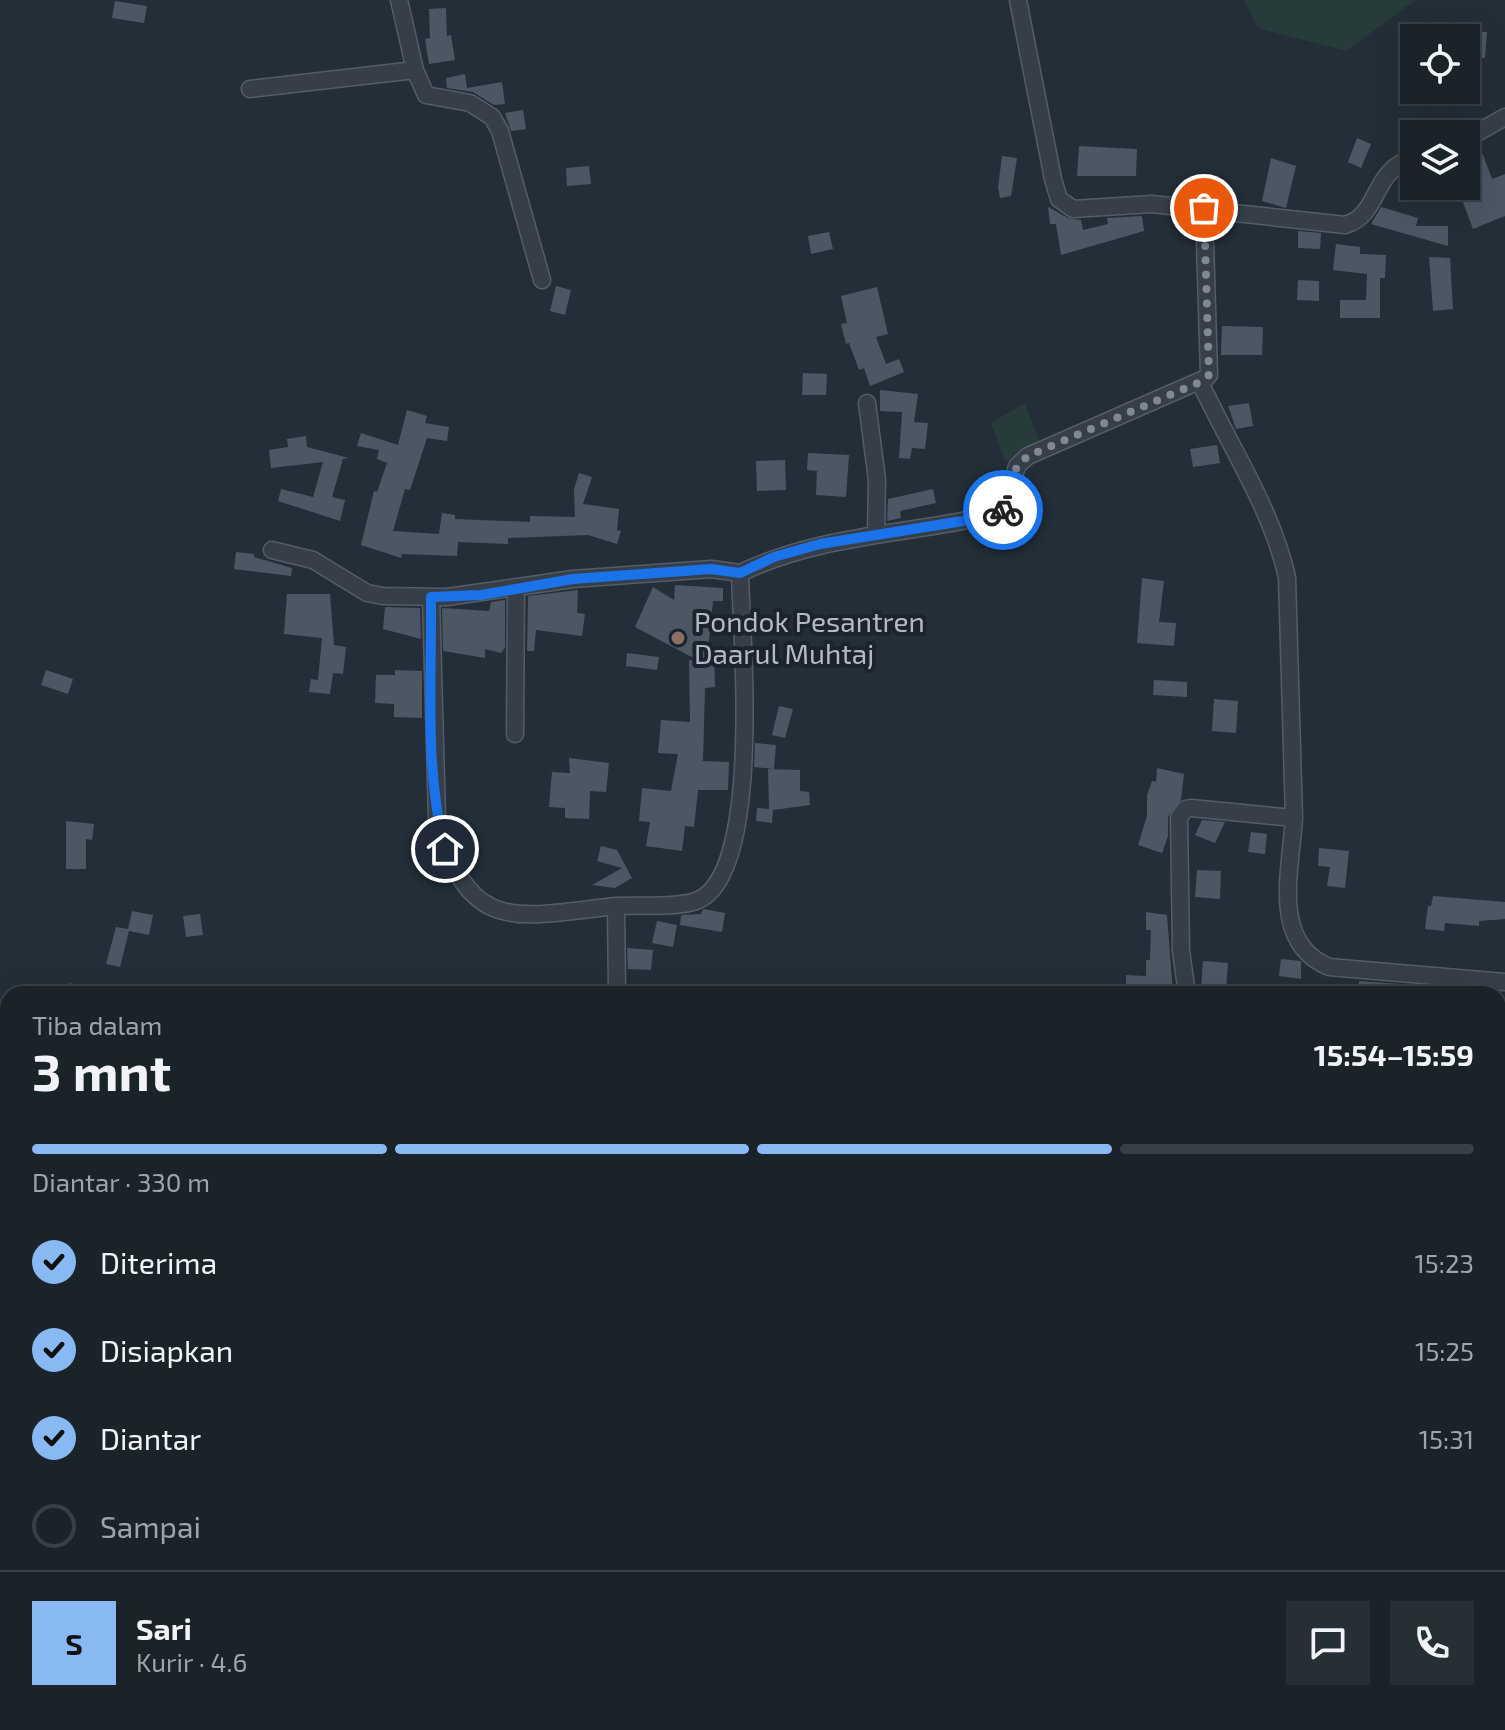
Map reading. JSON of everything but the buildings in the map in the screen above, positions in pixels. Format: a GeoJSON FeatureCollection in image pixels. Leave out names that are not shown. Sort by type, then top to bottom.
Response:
{"type":"FeatureCollection","features":[{"type":"Feature","properties":{"kind":"street"},"geometry":{"type":"LineString","coordinates":[[399,0],[415,70],[426,95],[470,103],[492,117],[500,131],[542,280]]}},
{"type":"Feature","properties":{"kind":"street"},"geometry":{"type":"LineString","coordinates":[[1018,0],[1025,47],[1059,199],[1073,209],[1152,204],[1345,225],[1362,218],[1385,175],[1400,163]]}},
{"type":"Feature","properties":{"kind":"street"},"geometry":{"type":"LineString","coordinates":[[250,89],[415,70]]}},
{"type":"Feature","properties":{"kind":"street"},"geometry":{"type":"LineString","coordinates":[[1480,131],[1505,117]]}},
{"type":"Feature","properties":{"kind":"street"},"geometry":{"type":"LineString","coordinates":[[272,550],[313,560],[367,593],[431,597],[481,595],[573,579],[711,569],[740,573],[774,557],[876,532],[1000,513],[1005,508],[1017,466],[1028,456],[1200,382],[1209,375],[1204,208]]}},
{"type":"Feature","properties":{"kind":"street"},"geometry":{"type":"LineString","coordinates":[[1200,382],[1265,510],[1280,547],[1287,577],[1294,818],[1289,920],[1295,940],[1308,957],[1329,967],[1505,982]]}},
{"type":"Feature","properties":{"kind":"street"},"geometry":{"type":"LineString","coordinates":[[867,403],[877,468],[876,532]]}},
{"type":"Feature","properties":{"kind":"street"},"geometry":{"type":"LineString","coordinates":[[431,597],[437,818],[445,849],[457,872],[483,903],[502,914],[522,916],[696,901],[709,891],[731,855],[742,787],[745,675],[740,573]]}},
{"type":"Feature","properties":{"kind":"street"},"geometry":{"type":"LineString","coordinates":[[515,734],[516,588]]}},
{"type":"Feature","properties":{"kind":"street"},"geometry":{"type":"LineString","coordinates":[[1186,986],[1181,951],[1180,812],[1191,808],[1294,818]]}},
{"type":"Feature","properties":{"kind":"street"},"geometry":{"type":"LineString","coordinates":[[616,906],[617,986]]}},
{"type":"Feature","properties":{"kind":"green space"},"geometry":{"type":"Polygon","coordinates":[[[1244,0],[1416,0],[1346,51],[1258,28],[1244,0]]]}},
{"type":"Feature","properties":{"kind":"green space"},"geometry":{"type":"Polygon","coordinates":[[[1025,403],[1040,442],[1005,462],[991,423],[1025,403]]]}},
{"type":"Feature","properties":{"kind":"way so far"},"geometry":{"type":"LineString","coordinates":[[1003,510],[1021,460],[1200,382],[1209,375],[1204,208]]}},
{"type":"Feature","properties":{"kind":"place","name":"Pondok Pesantren Daarul Muhtaj"},"geometry":{"type":"Point","coordinates":[678,638]}},
{"type":"Feature","properties":{"kind":"route"},"geometry":{"type":"LineString","coordinates":[[445,849],[437,818],[432,739],[431,597],[481,595],[573,579],[711,569],[740,573],[774,557],[820,544],[876,532],[963,521],[1003,510]]}}]}
